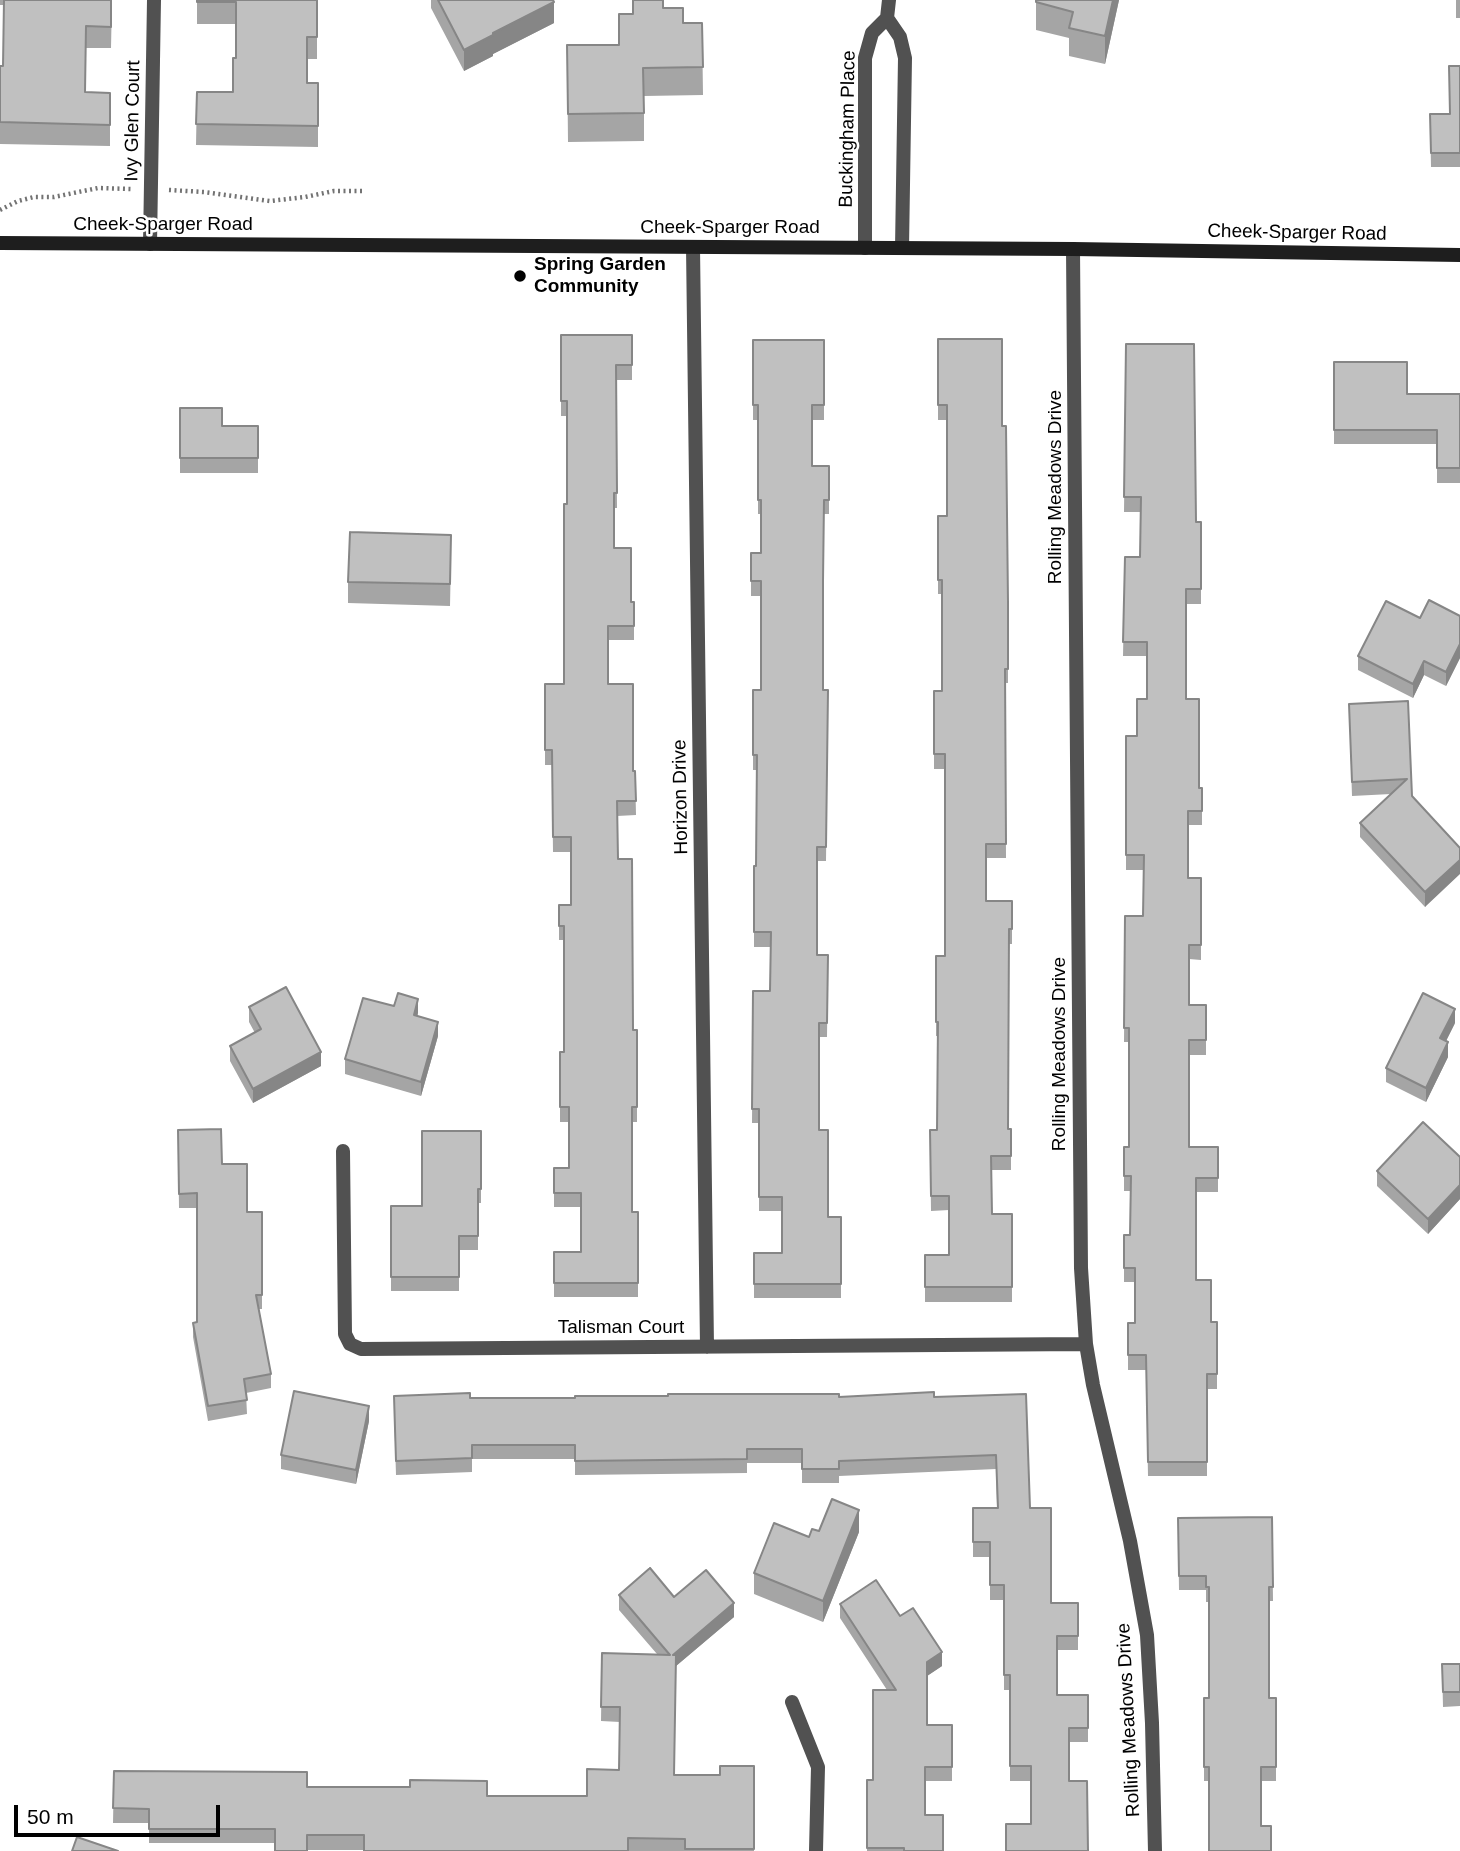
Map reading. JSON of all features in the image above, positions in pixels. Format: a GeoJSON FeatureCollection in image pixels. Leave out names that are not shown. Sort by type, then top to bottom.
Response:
{"type":"FeatureCollection","features":[{"type":"Feature","properties":{"kind":"main road","name":"Cheek-Sparger Road"},"geometry":{"type":"LineString","coordinates":[[0,243],[1073,249],[1460,255]]}},
{"type":"Feature","properties":{"kind":"street","name":"Ivy Glen Court"},"geometry":{"type":"LineString","coordinates":[[150,244],[154,0]]}},
{"type":"Feature","properties":{"kind":"street","name":"Buckingham Place"},"geometry":{"type":"LineString","coordinates":[[865,248],[865,58],[872,33],[887,19],[889,0]]}},
{"type":"Feature","properties":{"kind":"street"},"geometry":{"type":"LineString","coordinates":[[887,19],[900,37],[905,58],[902,248]]}},
{"type":"Feature","properties":{"kind":"street","name":"Horizon Drive"},"geometry":{"type":"LineString","coordinates":[[693,247],[706,1347]]}},
{"type":"Feature","properties":{"kind":"street","name":"Rolling Meadows Drive"},"geometry":{"type":"LineString","coordinates":[[1073,249],[1081,1268],[1086,1344],[1093,1385],[1130,1541],[1147,1635],[1155,1851]]}},
{"type":"Feature","properties":{"kind":"street","name":"Talisman Court"},"geometry":{"type":"LineString","coordinates":[[343,1151],[345,1334],[350,1344],[361,1349],[1086,1344]]}},
{"type":"Feature","properties":{"kind":"street"},"geometry":{"type":"LineString","coordinates":[[792,1702],[818,1767],[816,1851]]}},
{"type":"Feature","properties":{"kind":"path"},"geometry":{"type":"LineString","coordinates":[[0,210],[34,197],[54,197],[98,188],[204,192],[270,201],[334,191],[362,191]]}},
{"type":"Feature","properties":{"kind":"building"},"geometry":{"type":"Polygon","coordinates":[[[4,0],[111,0],[111,27],[86,26],[85,92],[110,93],[110,125],[0,122],[4,0]]]}},
{"type":"Feature","properties":{"kind":"building"},"geometry":{"type":"Polygon","coordinates":[[[197,0],[317,0],[317,37],[307,37],[307,83],[318,83],[318,126],[196,124],[197,92],[233,92],[233,58],[236,58],[236,2],[197,0]]]}},
{"type":"Feature","properties":{"kind":"building"},"geometry":{"type":"Polygon","coordinates":[[[438,0],[553,0],[554,2],[464,50],[438,0]]]}},
{"type":"Feature","properties":{"kind":"building"},"geometry":{"type":"Polygon","coordinates":[[[633,0],[663,0],[663,8],[683,8],[683,23],[702,23],[703,67],[643,68],[644,113],[568,114],[567,45],[619,45],[619,14],[633,14],[633,0]]]}},
{"type":"Feature","properties":{"kind":"building"},"geometry":{"type":"Polygon","coordinates":[[[1036,0],[1113,0],[1105,36],[1069,28],[1073,12],[1036,0]]]}},
{"type":"Feature","properties":{"kind":"building"},"geometry":{"type":"Polygon","coordinates":[[[1449,66],[1460,66],[1460,153],[1431,153],[1430,114],[1450,114],[1449,66]]]}},
{"type":"Feature","properties":{"kind":"building"},"geometry":{"type":"Polygon","coordinates":[[[561,335],[632,335],[632,365],[616,365],[617,493],[614,493],[614,548],[631,548],[634,626],[608,626],[608,684],[633,684],[633,771],[636,801],[617,801],[618,859],[632,859],[633,1030],[637,1030],[637,1107],[632,1107],[632,1212],[638,1212],[638,1283],[554,1283],[554,1252],[581,1252],[581,1193],[554,1193],[554,1168],[569,1168],[569,1107],[560,1107],[560,1052],[564,1052],[564,926],[559,926],[559,905],[571,905],[571,837],[553,837],[552,750],[545,750],[545,684],[564,684],[567,401],[561,401],[561,335]]]}},
{"type":"Feature","properties":{"kind":"building"},"geometry":{"type":"Polygon","coordinates":[[[938,339],[1002,339],[1008,603],[1008,669],[1005,669],[1006,844],[986,844],[986,901],[1012,901],[1012,929],[1009,929],[1008,1129],[1011,1129],[1011,1156],[991,1156],[992,1214],[1012,1214],[1012,1287],[925,1287],[925,1255],[949,1255],[949,1196],[931,1196],[930,1130],[937,1130],[936,956],[945,956],[945,754],[934,754],[934,691],[942,691],[942,580],[938,580],[938,516],[947,516],[947,405],[938,405],[938,339]]]}},
{"type":"Feature","properties":{"kind":"building"},"geometry":{"type":"Polygon","coordinates":[[[753,340],[824,340],[824,405],[812,405],[812,466],[829,466],[829,500],[824,500],[823,581],[823,690],[828,690],[826,847],[817,847],[817,955],[828,955],[827,1023],[819,1023],[819,1130],[828,1130],[828,1217],[841,1217],[841,1284],[754,1284],[754,1253],[782,1253],[782,1197],[759,1197],[759,1109],[752,1109],[753,991],[770,991],[771,932],[754,932],[757,755],[753,755],[753,690],[761,690],[761,581],[751,581],[751,553],[761,553],[761,500],[758,500],[758,405],[753,405],[753,340]]]}},
{"type":"Feature","properties":{"kind":"building"},"geometry":{"type":"Polygon","coordinates":[[[1126,344],[1194,344],[1196,522],[1201,522],[1201,589],[1186,589],[1186,699],[1199,699],[1199,788],[1202,788],[1202,811],[1188,811],[1188,878],[1201,878],[1201,945],[1189,945],[1189,1005],[1206,1005],[1206,1040],[1189,1040],[1189,1147],[1218,1147],[1218,1178],[1196,1178],[1196,1280],[1211,1280],[1211,1322],[1217,1322],[1217,1374],[1207,1374],[1207,1462],[1148,1462],[1146,1355],[1128,1355],[1128,1323],[1135,1323],[1135,1268],[1124,1268],[1124,1235],[1130,1235],[1131,1176],[1124,1176],[1124,1147],[1129,1147],[1129,1028],[1124,1028],[1125,916],[1143,916],[1144,855],[1126,855],[1126,736],[1137,736],[1137,699],[1147,699],[1147,642],[1123,642],[1125,557],[1140,557],[1141,497],[1124,497],[1126,344]]]}},
{"type":"Feature","properties":{"kind":"building"},"geometry":{"type":"Polygon","coordinates":[[[1334,362],[1407,362],[1407,394],[1460,394],[1460,468],[1437,468],[1437,430],[1334,430],[1334,362]]]}},
{"type":"Feature","properties":{"kind":"building"},"geometry":{"type":"Polygon","coordinates":[[[180,408],[222,408],[222,426],[258,426],[258,458],[180,458],[180,408]]]}},
{"type":"Feature","properties":{"kind":"building"},"geometry":{"type":"Polygon","coordinates":[[[350,532],[451,535],[450,584],[348,582],[350,532]]]}},
{"type":"Feature","properties":{"kind":"building"},"geometry":{"type":"Polygon","coordinates":[[[1429,600],[1460,616],[1460,644],[1446,672],[1424,661],[1413,684],[1358,656],[1386,601],[1420,618],[1429,600]]]}},
{"type":"Feature","properties":{"kind":"building"},"geometry":{"type":"Polygon","coordinates":[[[1408,701],[1412,796],[1460,848],[1460,860],[1425,892],[1360,823],[1407,779],[1352,782],[1349,704],[1408,701]]]}},
{"type":"Feature","properties":{"kind":"building"},"geometry":{"type":"Polygon","coordinates":[[[286,987],[321,1052],[253,1089],[230,1046],[261,1029],[249,1007],[286,987]]]}},
{"type":"Feature","properties":{"kind":"building"},"geometry":{"type":"Polygon","coordinates":[[[398,993],[418,999],[414,1015],[438,1022],[421,1082],[345,1059],[363,998],[394,1006],[398,993]]]}},
{"type":"Feature","properties":{"kind":"building"},"geometry":{"type":"Polygon","coordinates":[[[1423,993],[1455,1009],[1440,1038],[1448,1042],[1426,1088],[1386,1068],[1423,993]]]}},
{"type":"Feature","properties":{"kind":"building"},"geometry":{"type":"Polygon","coordinates":[[[1423,1122],[1460,1157],[1460,1185],[1428,1219],[1377,1171],[1423,1122]]]}},
{"type":"Feature","properties":{"kind":"building"},"geometry":{"type":"Polygon","coordinates":[[[221,1129],[222,1164],[247,1164],[247,1212],[262,1212],[262,1295],[256,1295],[271,1374],[244,1379],[247,1400],[208,1406],[193,1323],[197,1322],[197,1193],[179,1194],[178,1130],[221,1129]]]}},
{"type":"Feature","properties":{"kind":"building"},"geometry":{"type":"Polygon","coordinates":[[[422,1131],[481,1131],[478,1236],[459,1236],[459,1277],[391,1277],[391,1206],[422,1206],[422,1131]]]}},
{"type":"Feature","properties":{"kind":"building"},"geometry":{"type":"Polygon","coordinates":[[[294,1391],[369,1406],[356,1470],[281,1455],[294,1391]]]}},
{"type":"Feature","properties":{"kind":"building"},"geometry":{"type":"Polygon","coordinates":[[[934,1392],[934,1397],[1026,1394],[1030,1508],[1051,1508],[1051,1603],[1078,1603],[1078,1636],[1057,1636],[1057,1695],[1088,1695],[1088,1728],[1069,1728],[1069,1781],[1087,1781],[1088,1851],[1006,1851],[1006,1824],[1031,1824],[1031,1766],[1010,1766],[1010,1675],[1004,1675],[1004,1585],[990,1585],[990,1542],[973,1542],[973,1508],[998,1508],[996,1455],[839,1461],[839,1469],[802,1469],[802,1449],[747,1449],[747,1459],[575,1461],[575,1445],[472,1445],[472,1458],[396,1461],[394,1396],[470,1393],[470,1398],[575,1398],[668,1394],[839,1394],[839,1397],[934,1392]]]}},
{"type":"Feature","properties":{"kind":"building"},"geometry":{"type":"Polygon","coordinates":[[[832,1499],[859,1510],[823,1601],[754,1573],[774,1523],[809,1537],[812,1529],[819,1531],[832,1499]]]}},
{"type":"Feature","properties":{"kind":"building"},"geometry":{"type":"Polygon","coordinates":[[[1272,1517],[1273,1587],[1269,1587],[1269,1698],[1276,1698],[1276,1767],[1261,1767],[1261,1826],[1271,1826],[1271,1851],[1209,1851],[1209,1767],[1204,1767],[1204,1698],[1209,1698],[1209,1587],[1206,1587],[1206,1576],[1179,1576],[1178,1518],[1272,1517]]]}},
{"type":"Feature","properties":{"kind":"building"},"geometry":{"type":"Polygon","coordinates":[[[650,1568],[674,1597],[706,1570],[734,1603],[673,1655],[676,1655],[674,1775],[720,1775],[720,1766],[754,1766],[754,1849],[685,1849],[685,1839],[628,1838],[628,1851],[364,1851],[364,1835],[307,1835],[307,1851],[275,1851],[275,1829],[149,1829],[149,1809],[113,1808],[114,1771],[307,1772],[307,1787],[410,1787],[410,1780],[487,1781],[487,1796],[587,1796],[587,1769],[619,1770],[620,1707],[601,1707],[602,1653],[670,1655],[619,1595],[650,1568]]]}},
{"type":"Feature","properties":{"kind":"building"},"geometry":{"type":"Polygon","coordinates":[[[876,1580],[900,1616],[913,1608],[942,1652],[927,1662],[927,1725],[952,1725],[952,1767],[925,1767],[925,1815],[943,1815],[943,1851],[867,1848],[867,1780],[873,1780],[873,1690],[896,1690],[840,1604],[876,1580]]]}},
{"type":"Feature","properties":{"kind":"building"},"geometry":{"type":"Polygon","coordinates":[[[1442,1664],[1460,1664],[1460,1692],[1443,1692],[1442,1664]]]}},
{"type":"Feature","properties":{"kind":"building"},"geometry":{"type":"Polygon","coordinates":[[[77,1837],[118,1851],[72,1851],[77,1837]]]}},
{"type":"Feature","properties":{"kind":"place","name":"Spring Garden Community"},"geometry":{"type":"Point","coordinates":[520,276]}}]}
